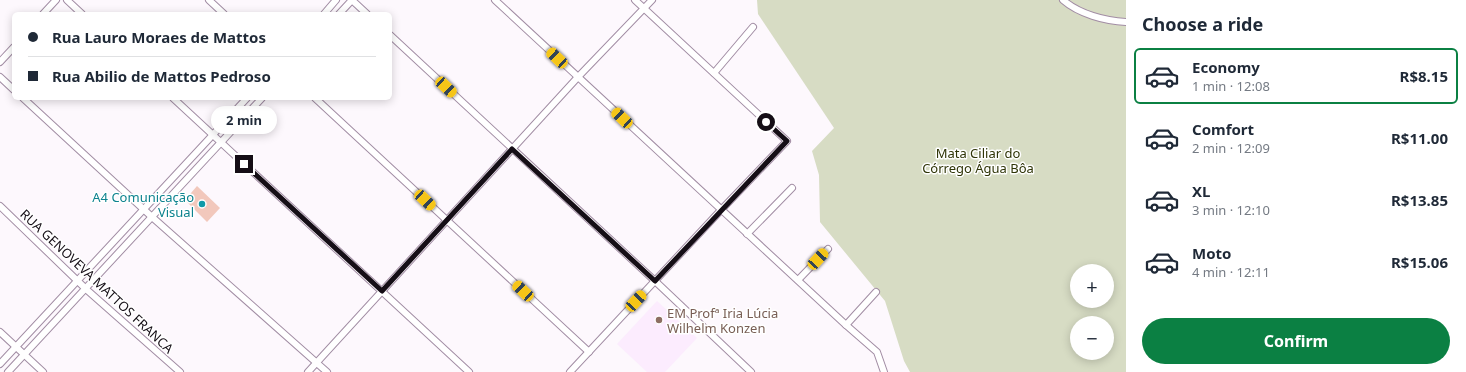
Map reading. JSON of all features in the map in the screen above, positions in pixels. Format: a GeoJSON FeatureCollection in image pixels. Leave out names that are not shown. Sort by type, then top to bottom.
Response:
{"type":"FeatureCollection","features":[{"type":"Feature","properties":{"kind":"street"},"geometry":{"type":"LineString","coordinates":[[45,12],[56,0]]}},
{"type":"Feature","properties":{"kind":"street"},"geometry":{"type":"LineString","coordinates":[[67,0],[80,12]]}},
{"type":"Feature","properties":{"kind":"street"},"geometry":{"type":"LineString","coordinates":[[209,0],[222,12]]}},
{"type":"Feature","properties":{"kind":"street"},"geometry":{"type":"LineString","coordinates":[[326,12],[336,0]]}},
{"type":"Feature","properties":{"kind":"street"},"geometry":{"type":"LineString","coordinates":[[495,0],[576,79],[719,212],[747,234],[877,352],[884,372]]}},
{"type":"Feature","properties":{"kind":"street"},"geometry":{"type":"LineString","coordinates":[[570,372],[654,280],[787,141],[635,0]]}},
{"type":"Feature","properties":{"kind":"street"},"geometry":{"type":"LineString","coordinates":[[308,372],[576,79],[652,0]]}},
{"type":"Feature","properties":{"kind":"street"},"geometry":{"type":"LineString","coordinates":[[1062,0],[1071,7],[1086,13],[1114,22],[1126,22]]}},
{"type":"Feature","properties":{"kind":"street"},"geometry":{"type":"LineString","coordinates":[[342,12],[354,2],[365,12]]}},
{"type":"Feature","properties":{"kind":"street"},"geometry":{"type":"LineString","coordinates":[[714,73],[753,27]]}},
{"type":"Feature","properties":{"kind":"street"},"geometry":{"type":"LineString","coordinates":[[392,37],[751,372]]}},
{"type":"Feature","properties":{"kind":"street"},"geometry":{"type":"LineString","coordinates":[[0,62],[12,49]]}},
{"type":"Feature","properties":{"kind":"street"},"geometry":{"type":"LineString","coordinates":[[0,77],[12,88]]}},
{"type":"Feature","properties":{"kind":"street"},"geometry":{"type":"LineString","coordinates":[[25,100],[144,209],[327,372]]}},
{"type":"Feature","properties":{"kind":"street"},"geometry":{"type":"LineString","coordinates":[[175,100],[470,372]]}},
{"type":"Feature","properties":{"kind":"street"},"geometry":{"type":"LineString","coordinates":[[0,364],[245,100]]}},
{"type":"Feature","properties":{"kind":"street"},"geometry":{"type":"LineString","coordinates":[[8,372],[260,100]]}},
{"type":"Feature","properties":{"kind":"street"},"geometry":{"type":"LineString","coordinates":[[317,100],[449,218],[589,352]]}},
{"type":"Feature","properties":{"kind":"street"},"geometry":{"type":"LineString","coordinates":[[747,234],[792,188]]}},
{"type":"Feature","properties":{"kind":"street","name":"RUA GENOVEVA MATTOS FRANCA"},"geometry":{"type":"LineString","coordinates":[[0,206],[85,288],[180,372]]}},
{"type":"Feature","properties":{"kind":"street"},"geometry":{"type":"LineString","coordinates":[[798,280],[828,249]]}},
{"type":"Feature","properties":{"kind":"street"},"geometry":{"type":"LineString","coordinates":[[846,325],[876,292]]}},
{"type":"Feature","properties":{"kind":"street"},"geometry":{"type":"LineString","coordinates":[[0,332],[43,372]]}},
{"type":"Feature","properties":{"kind":"shaded area","name":"EM Profª Iria Lúcia Wilhelm Konzen"},"geometry":{"type":"Polygon","coordinates":[[[657,301],[697,338],[665,372],[647,372],[617,344],[657,301]]]}},
{"type":"Feature","properties":{"kind":"green space","name":"Mata Ciliar do Córrego Água Bôa"},"geometry":{"type":"Polygon","coordinates":[[[757,0],[1126,0],[1126,372],[910,372],[904,361],[885,301],[820,222],[819,175],[812,151],[834,128],[758,14],[757,0]]]}},
{"type":"Feature","properties":{"kind":"building","name":"A4 Comunicação Visual"},"geometry":{"type":"Polygon","coordinates":[[[197,186],[220,208],[207,222],[185,200],[197,186]]]}},
{"type":"Feature","properties":{"kind":"place","name":"A4 Comunicação Visual"},"geometry":{"type":"Point","coordinates":[202,204]}},
{"type":"Feature","properties":{"kind":"place","name":"EM Profª Iria Lúcia Wilhelm Konzen"},"geometry":{"type":"Point","coordinates":[659,320]}},
{"type":"Feature","properties":{"kind":"route"},"geometry":{"type":"LineString","coordinates":[[244,164],[382,291],[512,149],[655,281],[787,141],[766,122]]}}]}
